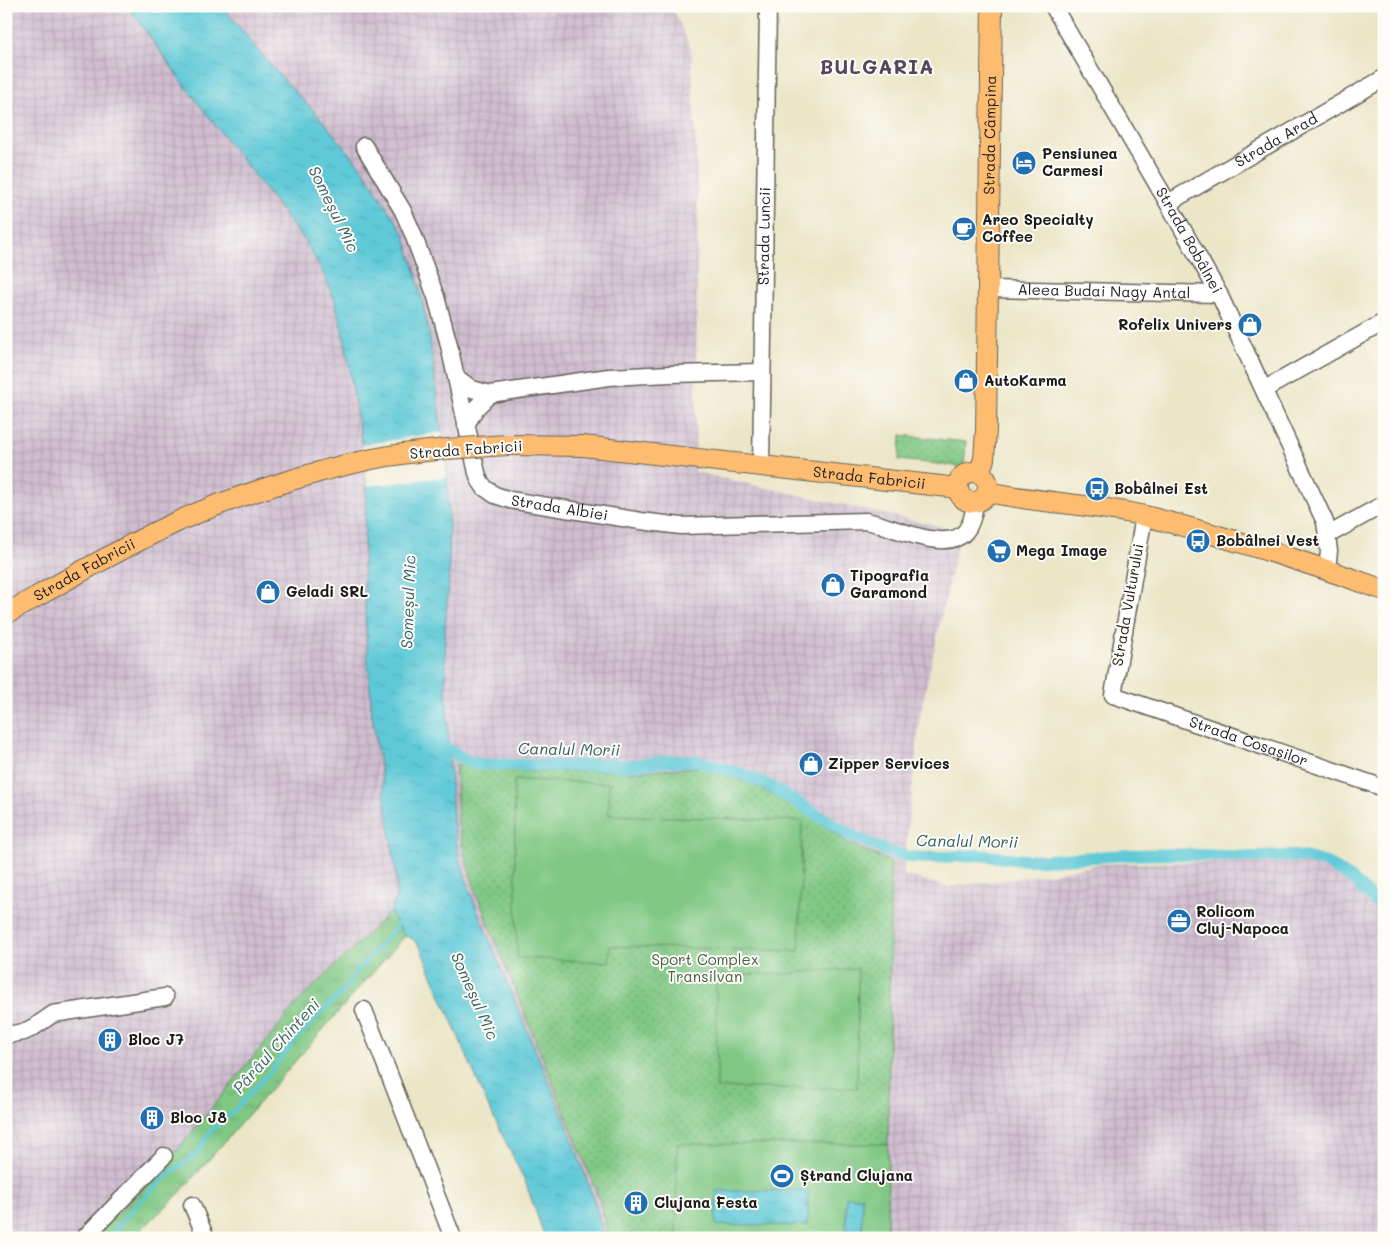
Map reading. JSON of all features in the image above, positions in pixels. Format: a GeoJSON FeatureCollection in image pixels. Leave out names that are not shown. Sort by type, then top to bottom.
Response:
{"type":"FeatureCollection","features":[{"type":"Feature","properties":{"kind":"main road","name":"Strada Câmpina"},"geometry":{"type":"LineString","coordinates":[[979,473],[982,468],[986,448],[992,6]]}},
{"type":"Feature","properties":{"kind":"main road","name":"Strada Fabricii"},"geometry":{"type":"LineString","coordinates":[[6,614],[168,526],[239,496],[345,465],[407,454],[509,445],[582,446],[958,488]]}},
{"type":"Feature","properties":{"kind":"main road"},"geometry":{"type":"LineString","coordinates":[[982,497],[988,483],[983,475],[970,472],[962,476],[958,488],[963,499],[982,497],[1092,506],[1144,516],[1198,530],[1384,590]]}},
{"type":"Feature","properties":{"kind":"street","name":"Strada Luncii"},"geometry":{"type":"LineString","coordinates":[[761,466],[768,6]]}},
{"type":"Feature","properties":{"kind":"street","name":"Strada Bobâlnei"},"geometry":{"type":"LineString","coordinates":[[1053,6],[1168,202],[1219,294],[1265,389],[1325,522],[1328,536],[1326,570]]}},
{"type":"Feature","properties":{"kind":"street","name":"Strada Arad"},"geometry":{"type":"LineString","coordinates":[[1168,202],[1384,78]]}},
{"type":"Feature","properties":{"kind":"street","name":"Strada Albiei"},"geometry":{"type":"LineString","coordinates":[[364,146],[403,211],[413,234],[442,317],[480,481],[485,488],[495,495],[510,500],[681,526],[802,521],[866,521],[882,524],[911,535],[944,540],[952,540],[965,532],[982,497]]}},
{"type":"Feature","properties":{"kind":"street","name":"Aleea Budai Nagy Antal"},"geometry":{"type":"LineString","coordinates":[[988,290],[1219,294]]}},
{"type":"Feature","properties":{"kind":"street"},"geometry":{"type":"LineString","coordinates":[[1265,389],[1384,322]]}},
{"type":"Feature","properties":{"kind":"street"},"geometry":{"type":"LineString","coordinates":[[457,378],[472,389],[490,394],[609,377],[762,372]]}},
{"type":"Feature","properties":{"kind":"street","name":"Strada Fabricii"},"geometry":{"type":"LineString","coordinates":[[466,426],[476,408],[490,394]]}},
{"type":"Feature","properties":{"kind":"street"},"geometry":{"type":"LineString","coordinates":[[1328,536],[1384,504]]}},
{"type":"Feature","properties":{"kind":"street","name":"Strada Vulturului"},"geometry":{"type":"LineString","coordinates":[[1113,695],[1144,516]]}},
{"type":"Feature","properties":{"kind":"street","name":"Strada Cosașilor"},"geometry":{"type":"LineString","coordinates":[[1113,695],[1384,788]]}},
{"type":"Feature","properties":{"kind":"street"},"geometry":{"type":"LineString","coordinates":[[6,1035],[24,1032],[53,1014],[165,997]]}},
{"type":"Feature","properties":{"kind":"street"},"geometry":{"type":"LineString","coordinates":[[364,1010],[452,1238]]}},
{"type":"Feature","properties":{"kind":"street"},"geometry":{"type":"LineString","coordinates":[[84,1238],[164,1156]]}},
{"type":"Feature","properties":{"kind":"street"},"geometry":{"type":"LineString","coordinates":[[192,1205],[206,1238]]}},
{"type":"Feature","properties":{"kind":"shaded area"},"geometry":{"type":"Polygon","coordinates":[[[6,6],[128,6],[182,82],[304,240],[322,271],[336,304],[345,343],[362,445],[367,486],[363,563],[368,666],[372,714],[396,872],[397,895],[390,912],[298,1002],[162,1169],[94,1238],[6,1238],[6,6]]]}},
{"type":"Feature","properties":{"kind":"shaded area"},"geometry":{"type":"Polygon","coordinates":[[[222,6],[672,6],[691,49],[698,193],[695,472],[960,531],[920,715],[903,875],[949,887],[1051,874],[1099,864],[1292,860],[1319,863],[1350,881],[1384,913],[1384,1238],[605,1238],[593,1197],[566,1123],[472,897],[459,857],[453,821],[446,692],[445,630],[449,579],[447,474],[429,332],[416,273],[404,234],[383,201],[321,119],[271,66],[222,6]]]}},
{"type":"Feature","properties":{"kind":"green space"},"geometry":{"type":"Polygon","coordinates":[[[901,435],[966,442],[964,467],[899,460],[901,435]]]}},
{"type":"Feature","properties":{"kind":"green space","name":"Sport Complex Transilvan"},"geometry":{"type":"Polygon","coordinates":[[[456,765],[541,772],[610,770],[628,772],[701,767],[753,784],[803,811],[852,845],[891,862],[887,1238],[610,1238],[597,1193],[477,895],[465,857],[458,823],[456,765]]]}},
{"type":"Feature","properties":{"kind":"green space"},"geometry":{"type":"Polygon","coordinates":[[[514,780],[609,783],[609,815],[802,821],[799,951],[610,946],[609,962],[517,958],[514,780]]]}},
{"type":"Feature","properties":{"kind":"green space"},"geometry":{"type":"Polygon","coordinates":[[[390,912],[405,936],[177,1196],[142,1229],[147,1238],[94,1238],[162,1169],[298,1002],[390,912]]]}},
{"type":"Feature","properties":{"kind":"green space"},"geometry":{"type":"Polygon","coordinates":[[[858,969],[857,1088],[717,1088],[716,975],[787,974],[858,969]]]}},
{"type":"Feature","properties":{"kind":"green space","name":"Ștrand Clujana"},"geometry":{"type":"Polygon","coordinates":[[[677,1144],[888,1144],[887,1238],[676,1238],[677,1144]]]}},
{"type":"Feature","properties":{"kind":"water","name":"Someșul Mic"},"geometry":{"type":"Polygon","coordinates":[[[128,6],[222,6],[271,66],[321,119],[361,167],[404,234],[416,273],[429,332],[447,474],[449,579],[445,630],[446,692],[453,821],[459,857],[472,897],[566,1123],[593,1197],[605,1238],[545,1238],[525,1181],[489,1108],[420,947],[413,939],[405,936],[390,912],[397,895],[396,872],[372,714],[368,666],[363,563],[367,486],[345,343],[336,304],[322,271],[304,240],[182,82],[128,6]]]}},
{"type":"Feature","properties":{"kind":"water"},"geometry":{"type":"Polygon","coordinates":[[[808,1190],[808,1225],[716,1225],[716,1191],[808,1190]]]}},
{"type":"Feature","properties":{"kind":"water"},"geometry":{"type":"Polygon","coordinates":[[[846,1197],[862,1197],[862,1230],[846,1230],[846,1197]]]}},
{"type":"Feature","properties":{"kind":"pier"},"geometry":{"type":"Polygon","coordinates":[[[442,432],[447,477],[367,486],[362,445],[442,432]]]}},
{"type":"Feature","properties":{"kind":"waterway","name":"Canalul Morii"},"geometry":{"type":"LineString","coordinates":[[433,744],[443,746],[469,762],[481,764],[557,766],[608,764],[624,766],[668,761],[697,761],[742,774],[768,785],[854,837],[890,852],[911,857],[978,855],[1024,860],[1046,860],[1177,854],[1249,857],[1293,856],[1308,858],[1327,863],[1352,879],[1384,909]]}},
{"type":"Feature","properties":{"kind":"waterway","name":"Pârâul Chinteni"},"geometry":{"type":"LineString","coordinates":[[108,1238],[129,1213],[166,1176],[197,1154],[212,1129],[233,1112],[270,1072],[295,1040],[347,986],[400,921]]}},
{"type":"Feature","properties":{"kind":"place","name":"Pensiunea Carmesi"},"geometry":{"type":"Point","coordinates":[1024,163]}},
{"type":"Feature","properties":{"kind":"place","name":"Areo Specialty Coffee"},"geometry":{"type":"Point","coordinates":[964,229]}},
{"type":"Feature","properties":{"kind":"place","name":"Rofelix Univers"},"geometry":{"type":"Point","coordinates":[1250,325]}},
{"type":"Feature","properties":{"kind":"place","name":"AutoKarma"},"geometry":{"type":"Point","coordinates":[966,381]}},
{"type":"Feature","properties":{"kind":"place","name":"Bobâlnei Est"},"geometry":{"type":"Point","coordinates":[1097,489]}},
{"type":"Feature","properties":{"kind":"place","name":"Bobâlnei Vest"},"geometry":{"type":"Point","coordinates":[1198,541]}},
{"type":"Feature","properties":{"kind":"place","name":"Mega Image"},"geometry":{"type":"Point","coordinates":[999,551]}},
{"type":"Feature","properties":{"kind":"place","name":"Tipografia Garamond"},"geometry":{"type":"Point","coordinates":[833,585]}},
{"type":"Feature","properties":{"kind":"place","name":"Geladi SRL"},"geometry":{"type":"Point","coordinates":[268,592]}},
{"type":"Feature","properties":{"kind":"place","name":"Zipper Services"},"geometry":{"type":"Point","coordinates":[811,764]}},
{"type":"Feature","properties":{"kind":"place","name":"Rolicom Cluj-Napoca"},"geometry":{"type":"Point","coordinates":[1179,921]}},
{"type":"Feature","properties":{"kind":"place","name":"Bloc J7"},"geometry":{"type":"Point","coordinates":[110,1040]}},
{"type":"Feature","properties":{"kind":"place","name":"Bloc J8"},"geometry":{"type":"Point","coordinates":[152,1118]}},
{"type":"Feature","properties":{"kind":"place","name":"Ștrand Clujana"},"geometry":{"type":"Point","coordinates":[782,1176]}},
{"type":"Feature","properties":{"kind":"place","name":"Clujana Festa"},"geometry":{"type":"Point","coordinates":[636,1203]}},
{"type":"Feature","properties":{"kind":"district","name":"BULGARIA"},"geometry":{"type":"Point","coordinates":[877,67]}}]}
